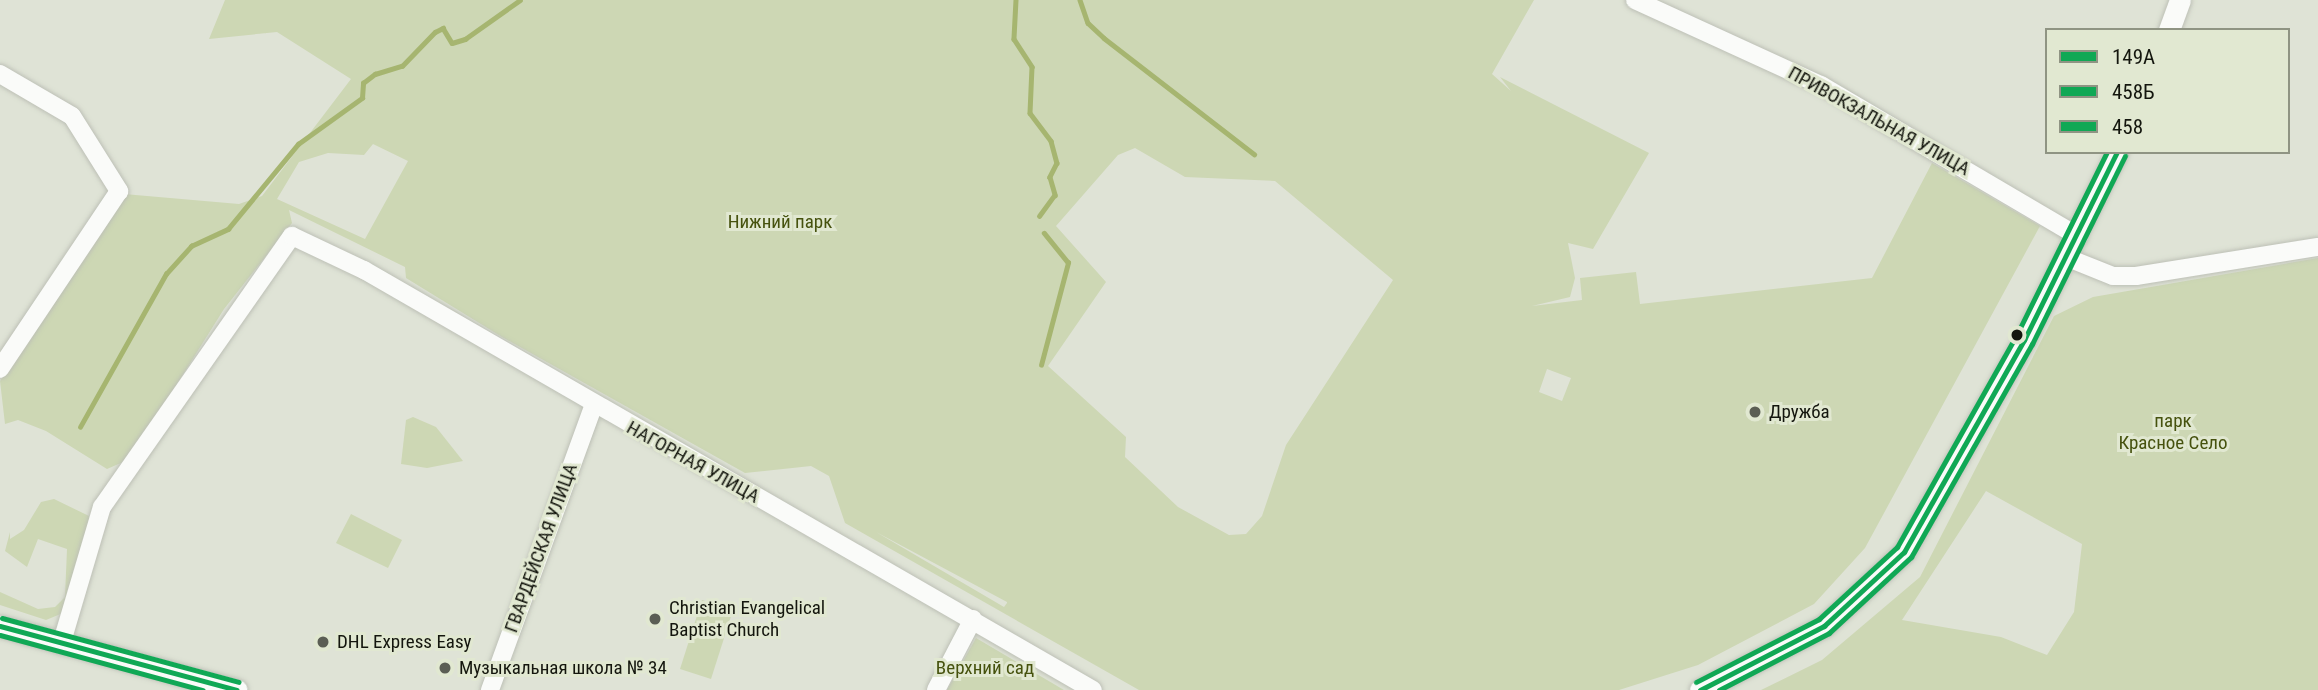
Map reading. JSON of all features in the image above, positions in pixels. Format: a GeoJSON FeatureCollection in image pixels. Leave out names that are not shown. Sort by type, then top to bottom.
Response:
{"type":"FeatureCollection","features":[{"type":"Feature","properties":{"kind":"main road"},"geometry":{"type":"LineString","coordinates":[[2170,28],[2180,0]]}},
{"type":"Feature","properties":{"kind":"main road"},"geometry":{"type":"LineString","coordinates":[[1700,690],[1824,626],[1905,552],[1930,516],[2068,258],[2116,154]]}},
{"type":"Feature","properties":{"kind":"main road"},"geometry":{"type":"LineString","coordinates":[[0,626],[61,645],[237,690]]}},
{"type":"Feature","properties":{"kind":"street","name":"ПРИВОКЗАЛЬНАЯ УЛИЦА"},"geometry":{"type":"LineString","coordinates":[[1635,0],[1821,85],[2079,237]]}},
{"type":"Feature","properties":{"kind":"street"},"geometry":{"type":"LineString","coordinates":[[0,74],[72,116],[119,191],[0,369]]}},
{"type":"Feature","properties":{"kind":"street","name":"НАГОРНАЯ УЛИЦА"},"geometry":{"type":"LineString","coordinates":[[61,645],[102,507],[292,236],[364,270],[593,407],[973,619],[1093,690]]}},
{"type":"Feature","properties":{"kind":"street"},"geometry":{"type":"LineString","coordinates":[[2068,258],[2113,276],[2136,276],[2318,247]]}},
{"type":"Feature","properties":{"kind":"street","name":"ГВАРДЕЙСКАЯ УЛИЦА"},"geometry":{"type":"LineString","coordinates":[[490,690],[593,407]]}},
{"type":"Feature","properties":{"kind":"street"},"geometry":{"type":"LineString","coordinates":[[936,690],[973,619]]}},
{"type":"Feature","properties":{"kind":"green space","name":"Нижний парк"},"geometry":{"type":"Polygon","coordinates":[[[225,0],[1534,0],[1492,74],[1511,91],[1500,77],[1649,153],[1593,249],[1568,243],[1575,278],[1570,297],[1532,306],[1582,300],[1580,278],[1636,272],[1640,304],[1872,278],[1932,163],[2040,226],[1865,548],[1814,604],[1698,665],[1619,690],[1139,690],[845,523],[829,476],[811,466],[745,473],[502,337],[406,278],[405,267],[289,210],[292,223],[224,309],[130,459],[107,469],[46,431],[18,420],[5,424],[0,381],[124,194],[239,204],[262,196],[351,79],[277,32],[209,39],[225,0]],[[373,144],[364,155],[328,153],[299,162],[277,199],[365,239],[408,161],[373,144]],[[1135,148],[1118,155],[1056,226],[1106,282],[1048,366],[1126,437],[1125,457],[1178,507],[1229,535],[1246,534],[1262,516],[1286,445],[1393,280],[1275,181],[1185,177],[1135,148]],[[1547,369],[1539,392],[1562,401],[1571,378],[1547,369]],[[876,532],[1004,607],[1007,602],[876,532]]]}},
{"type":"Feature","properties":{"kind":"green space","name":"парк Красное Село"},"geometry":{"type":"Polygon","coordinates":[[[2318,258],[2318,690],[1761,690],[1822,660],[1920,577],[2054,316],[2093,297],[2318,258]],[[1986,491],[1902,620],[2001,637],[2047,655],[2074,612],[2082,544],[1986,491]]]}},
{"type":"Feature","properties":{"kind":"green space"},"geometry":{"type":"Polygon","coordinates":[[[413,417],[436,427],[463,461],[427,468],[401,464],[406,420],[413,417]]]}},
{"type":"Feature","properties":{"kind":"green space"},"geometry":{"type":"Polygon","coordinates":[[[54,499],[89,516],[92,525],[63,613],[46,620],[0,605],[0,592],[38,609],[55,607],[65,597],[67,549],[38,539],[27,567],[5,551],[10,532],[10,539],[24,530],[41,502],[54,499]]]}},
{"type":"Feature","properties":{"kind":"green space"},"geometry":{"type":"Polygon","coordinates":[[[351,514],[402,540],[388,568],[336,543],[351,514]]]}},
{"type":"Feature","properties":{"kind":"green space"},"geometry":{"type":"Polygon","coordinates":[[[702,600],[733,610],[711,679],[680,669],[702,600]]]}},
{"type":"Feature","properties":{"kind":"green space","name":"Верхний сад"},"geometry":{"type":"Polygon","coordinates":[[[976,638],[1064,690],[947,690],[976,638]]]}},
{"type":"Feature","properties":{"kind":"waterway"},"geometry":{"type":"LineString","coordinates":[[80,427],[166,274],[191,246],[228,229],[298,144],[362,98],[363,83],[375,74],[402,66],[435,32],[443,28],[452,43],[465,39],[520,0]]}},
{"type":"Feature","properties":{"kind":"waterway"},"geometry":{"type":"LineString","coordinates":[[1016,0],[1014,39],[1032,67],[1030,113],[1051,141],[1057,163],[1050,177],[1055,195],[1040,216]]}},
{"type":"Feature","properties":{"kind":"waterway"},"geometry":{"type":"LineString","coordinates":[[1080,0],[1088,23],[1104,38],[1254,154]]}},
{"type":"Feature","properties":{"kind":"waterway"},"geometry":{"type":"LineString","coordinates":[[1041,365],[1068,263],[1044,233]]}},
{"type":"Feature","properties":{"kind":"transit line","name":"458"},"geometry":{"type":"LineString","coordinates":[[1696,682],[1819,619],[1897,547],[2016,336],[2106,154]]}},
{"type":"Feature","properties":{"kind":"transit line","name":"149А"},"geometry":{"type":"LineString","coordinates":[[1700,690],[1824,626],[1904,552],[2024,340],[2116,154]]}},
{"type":"Feature","properties":{"kind":"transit line","name":"458Б"},"geometry":{"type":"LineString","coordinates":[[1719,690],[1829,633],[1911,557],[2032,344],[2125,156]]}},
{"type":"Feature","properties":{"kind":"transit line","name":"458"},"geometry":{"type":"LineString","coordinates":[[2,618],[239,682]]}},
{"type":"Feature","properties":{"kind":"transit line","name":"149А"},"geometry":{"type":"LineString","coordinates":[[0,626],[237,690]]}},
{"type":"Feature","properties":{"kind":"transit line","name":"458Б"},"geometry":{"type":"LineString","coordinates":[[0,635],[203,690]]}},
{"type":"Feature","properties":{"kind":"place","name":"Дружба"},"geometry":{"type":"Point","coordinates":[1755,412]}},
{"type":"Feature","properties":{"kind":"place","name":"Christian Evangelical Baptist Church"},"geometry":{"type":"Point","coordinates":[655,619]}},
{"type":"Feature","properties":{"kind":"place","name":"DHL Express Easy"},"geometry":{"type":"Point","coordinates":[323,642]}},
{"type":"Feature","properties":{"kind":"place","name":"Музыкальная школа № 34"},"geometry":{"type":"Point","coordinates":[445,668]}}]}
